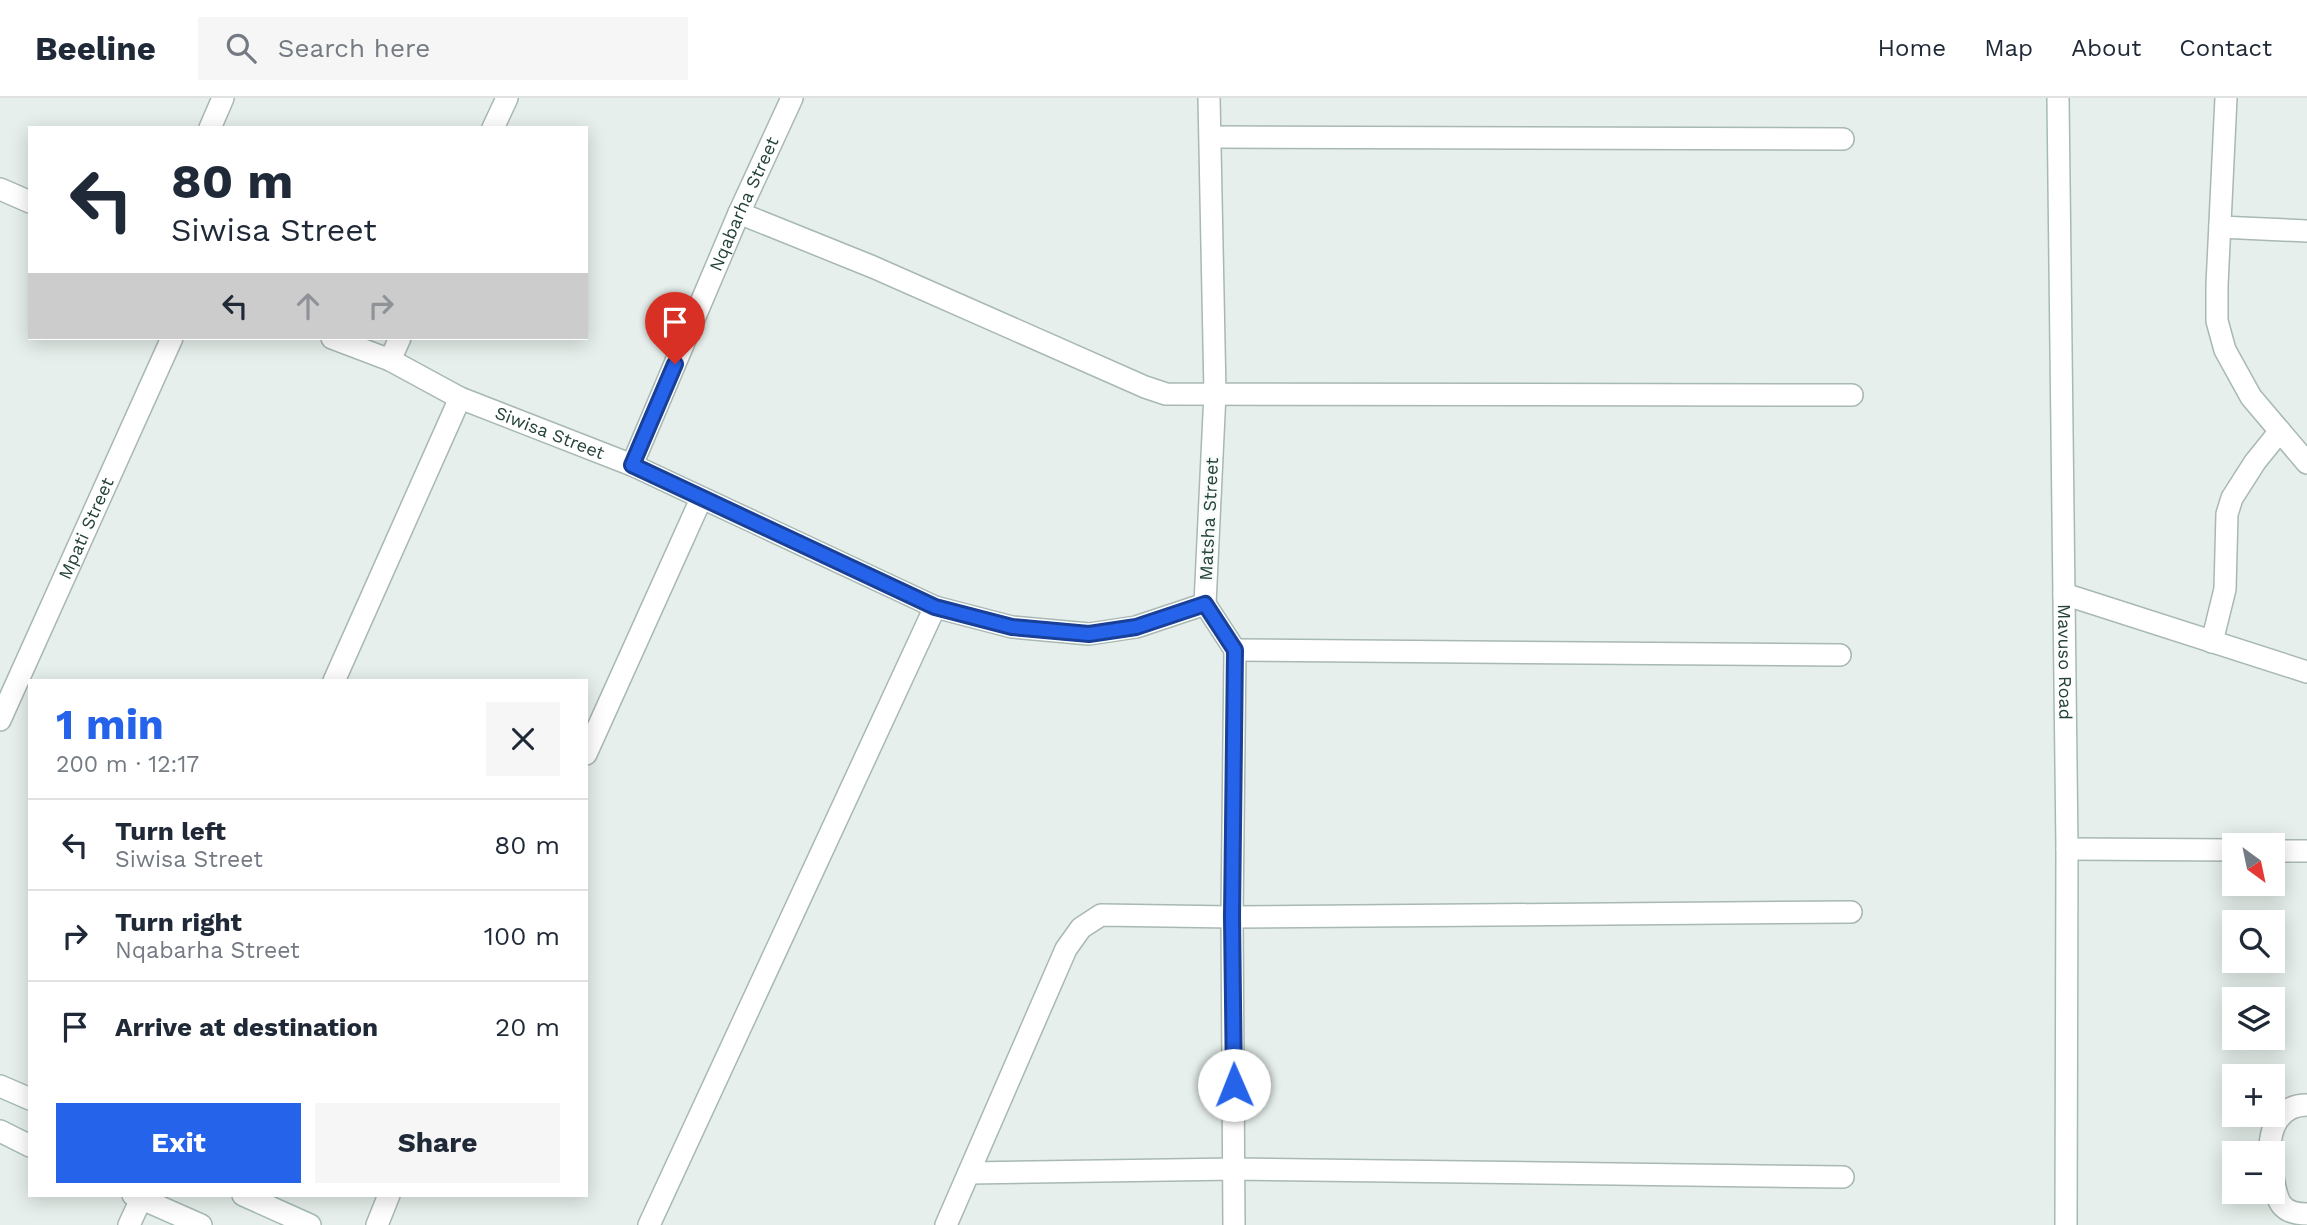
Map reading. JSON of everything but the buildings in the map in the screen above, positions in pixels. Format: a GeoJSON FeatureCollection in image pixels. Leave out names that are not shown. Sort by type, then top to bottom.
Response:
{"type":"FeatureCollection","features":[{"type":"Feature","properties":{"kind":"street"},"geometry":{"type":"LineString","coordinates":[[210,126],[223,98]]}},
{"type":"Feature","properties":{"kind":"street"},"geometry":{"type":"LineString","coordinates":[[494,126],[507,98]]}},
{"type":"Feature","properties":{"kind":"street","name":"Nqabarha Street"},"geometry":{"type":"LineString","coordinates":[[632,465],[792,98]]}},
{"type":"Feature","properties":{"kind":"street","name":"Matsha Street"},"geometry":{"type":"LineString","coordinates":[[1209,98],[1215,394],[1205,604],[1235,650]]}},
{"type":"Feature","properties":{"kind":"street","name":"Mavuso Road"},"geometry":{"type":"LineString","coordinates":[[2058,98],[2067,849],[2066,1225]]}},
{"type":"Feature","properties":{"kind":"street"},"geometry":{"type":"LineString","coordinates":[[2226,98],[2217,321],[2225,350],[2251,397],[2307,463]]}},
{"type":"Feature","properties":{"kind":"street"},"geometry":{"type":"LineString","coordinates":[[1211,136],[1843,139]]}},
{"type":"Feature","properties":{"kind":"street"},"geometry":{"type":"LineString","coordinates":[[0,188],[28,201]]}},
{"type":"Feature","properties":{"kind":"street"},"geometry":{"type":"LineString","coordinates":[[740,213],[873,267],[1166,394],[1852,395]]}},
{"type":"Feature","properties":{"kind":"street"},"geometry":{"type":"LineString","coordinates":[[2220,227],[2307,231]]}},
{"type":"Feature","properties":{"kind":"street","name":"Mpati Street"},"geometry":{"type":"LineString","coordinates":[[0,720],[171,340]]}},
{"type":"Feature","properties":{"kind":"street","name":"Siwisa Street"},"geometry":{"type":"LineString","coordinates":[[337,340],[390,360],[460,398],[632,465],[935,607],[1012,627],[1089,634],[1136,627],[1205,604]]}},
{"type":"Feature","properties":{"kind":"street"},"geometry":{"type":"LineString","coordinates":[[390,360],[399,340]]}},
{"type":"Feature","properties":{"kind":"street"},"geometry":{"type":"LineString","coordinates":[[335,679],[460,398]]}},
{"type":"Feature","properties":{"kind":"street"},"geometry":{"type":"LineString","coordinates":[[2212,642],[2225,589],[2227,514],[2232,498],[2255,462],[2280,431]]}},
{"type":"Feature","properties":{"kind":"street"},"geometry":{"type":"LineString","coordinates":[[588,750],[701,499]]}},
{"type":"Feature","properties":{"kind":"street"},"geometry":{"type":"LineString","coordinates":[[2064,594],[2307,672]]}},
{"type":"Feature","properties":{"kind":"street"},"geometry":{"type":"LineString","coordinates":[[649,1225],[935,607]]}},
{"type":"Feature","properties":{"kind":"street"},"geometry":{"type":"LineString","coordinates":[[1234,1225],[1232,917],[1235,650],[1840,655]]}},
{"type":"Feature","properties":{"kind":"street"},"geometry":{"type":"LineString","coordinates":[[2067,849],[2222,850]]}},
{"type":"Feature","properties":{"kind":"street"},"geometry":{"type":"LineString","coordinates":[[2286,851],[2307,851]]}},
{"type":"Feature","properties":{"kind":"street"},"geometry":{"type":"LineString","coordinates":[[946,1225],[1066,949],[1081,928],[1101,915],[1232,917],[1851,912]]}},
{"type":"Feature","properties":{"kind":"street"},"geometry":{"type":"LineString","coordinates":[[0,1086],[28,1098]]}},
{"type":"Feature","properties":{"kind":"street"},"geometry":{"type":"LineString","coordinates":[[2271,1141],[2272,1127],[2282,1113],[2307,1104]]}},
{"type":"Feature","properties":{"kind":"street"},"geometry":{"type":"LineString","coordinates":[[0,1131],[28,1145]]}},
{"type":"Feature","properties":{"kind":"street"},"geometry":{"type":"LineString","coordinates":[[969,1172],[1235,1169],[1843,1177]]}},
{"type":"Feature","properties":{"kind":"street"},"geometry":{"type":"LineString","coordinates":[[129,1225],[137,1197],[201,1225]]}},
{"type":"Feature","properties":{"kind":"street"},"geometry":{"type":"LineString","coordinates":[[247,1197],[310,1225]]}},
{"type":"Feature","properties":{"kind":"street"},"geometry":{"type":"LineString","coordinates":[[377,1225],[388,1197]]}},
{"type":"Feature","properties":{"kind":"street"},"geometry":{"type":"LineString","coordinates":[[2281,1204],[2299,1214]]}},
{"type":"Feature","properties":{"kind":"route"},"geometry":{"type":"LineString","coordinates":[[675,364],[632,465],[935,607],[1012,627],[1089,634],[1136,627],[1205,604],[1235,650],[1232,917],[1234,1085]]}}]}
